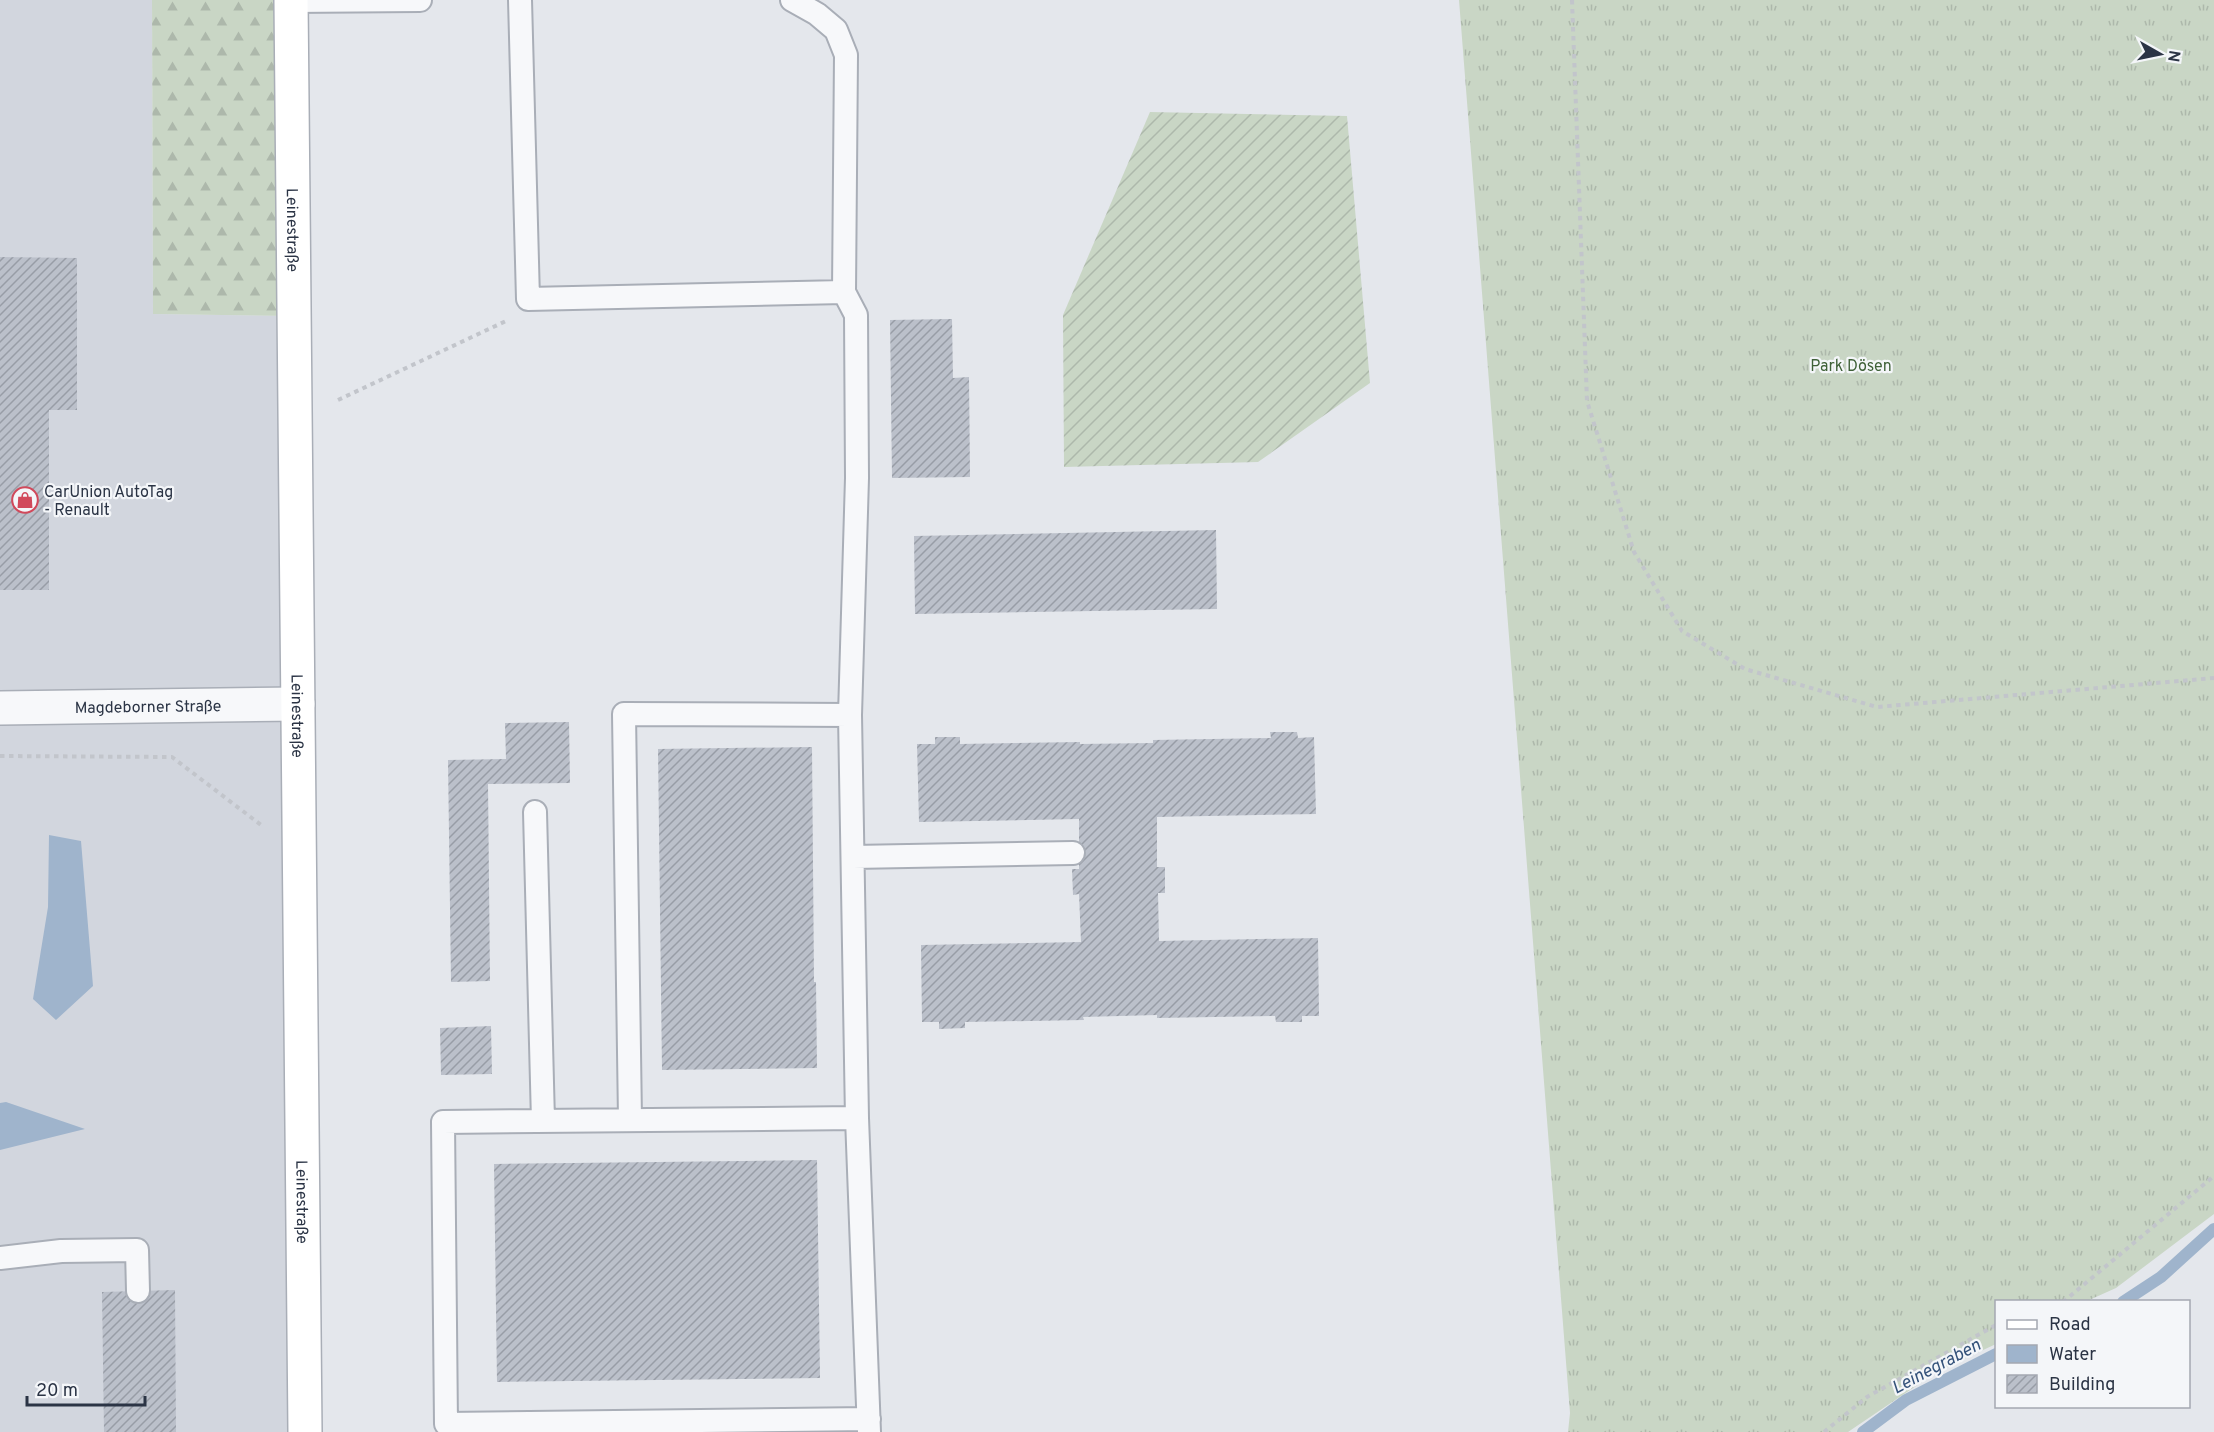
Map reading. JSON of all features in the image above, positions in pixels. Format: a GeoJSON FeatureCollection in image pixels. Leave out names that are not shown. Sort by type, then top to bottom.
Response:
{"type":"FeatureCollection","features":[{"type":"Feature","properties":{"kind":"main road","name":"Leinestraße"},"geometry":{"type":"LineString","coordinates":[[291,1],[305,1432]]}},
{"type":"Feature","properties":{"kind":"street","name":"Magdeborner Straße"},"geometry":{"type":"LineString","coordinates":[[0,708],[298,704]]}},
{"type":"Feature","properties":{"kind":"lane"},"geometry":{"type":"LineString","coordinates":[[291,1],[420,0]]}},
{"type":"Feature","properties":{"kind":"lane"},"geometry":{"type":"LineString","coordinates":[[520,0],[528,298],[844,292]]}},
{"type":"Feature","properties":{"kind":"lane"},"geometry":{"type":"LineString","coordinates":[[792,0],[817,14],[836,30],[846,55],[844,292],[856,315],[857,478],[850,715],[857,1118],[869,1425],[446,1428],[443,1122],[857,1118]]}},
{"type":"Feature","properties":{"kind":"lane"},"geometry":{"type":"LineString","coordinates":[[630,1119],[624,714],[850,715]]}},
{"type":"Feature","properties":{"kind":"lane"},"geometry":{"type":"LineString","coordinates":[[535,812],[543,1121]]}},
{"type":"Feature","properties":{"kind":"lane"},"geometry":{"type":"LineString","coordinates":[[853,857],[1073,853]]}},
{"type":"Feature","properties":{"kind":"lane"},"geometry":{"type":"LineString","coordinates":[[0,1258],[61,1251],[137,1250],[138,1291]]}},
{"type":"Feature","properties":{"kind":"path"},"geometry":{"type":"LineString","coordinates":[[1572,0],[1587,400],[1634,552],[1682,631],[1745,669],[1877,707],[2214,678]]}},
{"type":"Feature","properties":{"kind":"path"},"geometry":{"type":"LineString","coordinates":[[338,400],[504,322],[528,298]]}},
{"type":"Feature","properties":{"kind":"path"},"geometry":{"type":"LineString","coordinates":[[0,756],[172,757],[261,823],[261,831]]}},
{"type":"Feature","properties":{"kind":"path"},"geometry":{"type":"LineString","coordinates":[[2065,1300],[2214,1176]]}},
{"type":"Feature","properties":{"kind":"path"},"geometry":{"type":"LineString","coordinates":[[1824,1432],[1867,1397],[1995,1326]]}},
{"type":"Feature","properties":{"kind":"shaded area"},"geometry":{"type":"Polygon","coordinates":[[[0,0],[152,0],[153,314],[293,316],[305,1432],[0,1432],[0,0]]]}},
{"type":"Feature","properties":{"kind":"green space"},"geometry":{"type":"Polygon","coordinates":[[[152,0],[291,0],[293,316],[153,314],[152,0]]]}},
{"type":"Feature","properties":{"kind":"green space","name":"Park Dösen"},"geometry":{"type":"Polygon","coordinates":[[[1459,0],[2214,0],[2214,1214],[2116,1288],[2089,1300],[1995,1300],[1995,1344],[1938,1371],[1848,1432],[1568,1432],[1570,1413],[1459,0]]]}},
{"type":"Feature","properties":{"kind":"green space"},"geometry":{"type":"Polygon","coordinates":[[[1150,112],[1347,116],[1370,383],[1258,462],[1064,467],[1063,315],[1150,112]]]}},
{"type":"Feature","properties":{"kind":"water"},"geometry":{"type":"Polygon","coordinates":[[[49,835],[81,841],[93,986],[56,1020],[33,999],[48,907],[49,835]]]}},
{"type":"Feature","properties":{"kind":"water"},"geometry":{"type":"Polygon","coordinates":[[[6,1102],[85,1129],[0,1150],[0,1103],[6,1102]]]}},
{"type":"Feature","properties":{"kind":"building","name":"CarUnion AutoTag - Renault"},"geometry":{"type":"Polygon","coordinates":[[[0,257],[77,258],[77,410],[49,410],[49,590],[0,590],[0,257]]]}},
{"type":"Feature","properties":{"kind":"building"},"geometry":{"type":"Polygon","coordinates":[[[952,319],[953,378],[969,377],[970,477],[892,478],[890,320],[952,319]]]}},
{"type":"Feature","properties":{"kind":"building"},"geometry":{"type":"Polygon","coordinates":[[[1216,530],[1217,609],[915,614],[914,536],[1216,530]]]}},
{"type":"Feature","properties":{"kind":"building"},"geometry":{"type":"Polygon","coordinates":[[[569,722],[570,783],[488,784],[490,981],[451,982],[448,760],[506,759],[505,723],[569,722]]]}},
{"type":"Feature","properties":{"kind":"building"},"geometry":{"type":"Polygon","coordinates":[[[1270,732],[1297,732],[1298,738],[1314,737],[1316,814],[1157,817],[1157,867],[1165,867],[1165,893],[1158,893],[1159,941],[1318,938],[1319,1016],[1302,1016],[1302,1022],[1276,1022],[1275,1016],[1083,1017],[1084,1020],[965,1022],[965,1028],[939,1029],[939,1022],[922,1022],[921,945],[1081,942],[1079,894],[1073,895],[1072,869],[1079,869],[1079,819],[919,822],[917,744],[935,744],[935,737],[960,737],[960,744],[1153,743],[1153,740],[1271,738],[1270,732]]]}},
{"type":"Feature","properties":{"kind":"building"},"geometry":{"type":"Polygon","coordinates":[[[812,747],[817,1068],[662,1070],[658,749],[812,747]]]}},
{"type":"Feature","properties":{"kind":"building"},"geometry":{"type":"Polygon","coordinates":[[[491,1026],[492,1074],[441,1075],[440,1028],[491,1026]]]}},
{"type":"Feature","properties":{"kind":"building"},"geometry":{"type":"Polygon","coordinates":[[[817,1160],[820,1378],[497,1382],[494,1164],[817,1160]]]}},
{"type":"Feature","properties":{"kind":"building"},"geometry":{"type":"Polygon","coordinates":[[[175,1290],[176,1432],[104,1432],[102,1292],[175,1290]]]}},
{"type":"Feature","properties":{"kind":"waterway","name":"Leinegraben"},"geometry":{"type":"LineString","coordinates":[[2126,1300],[2161,1277],[2214,1229]]}},
{"type":"Feature","properties":{"kind":"waterway","name":"Leinegraben"},"geometry":{"type":"LineString","coordinates":[[1863,1432],[1906,1400],[1995,1355]]}},
{"type":"Feature","properties":{"kind":"place","name":"CarUnion AutoTag - Renault"},"geometry":{"type":"Point","coordinates":[25,500]}}]}
